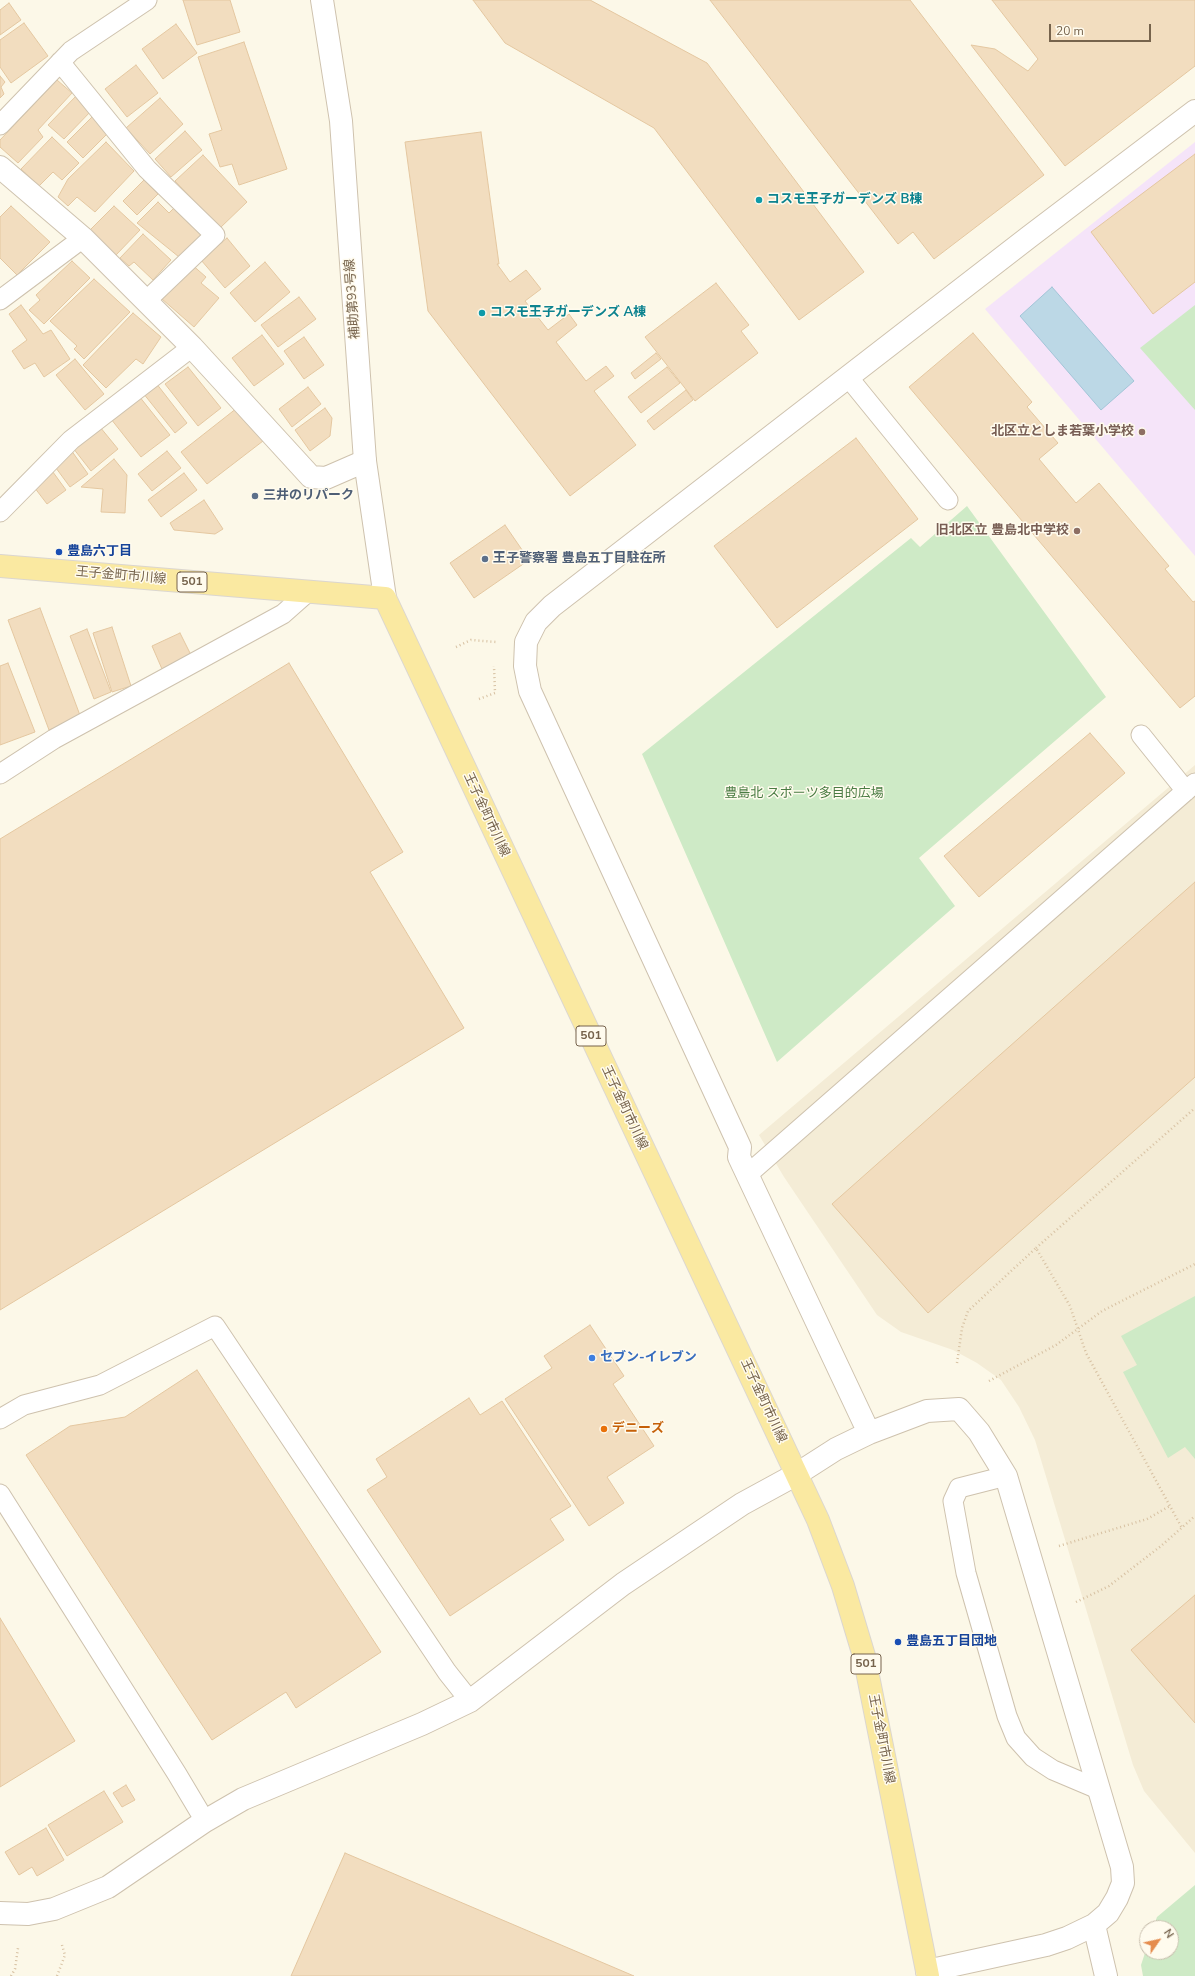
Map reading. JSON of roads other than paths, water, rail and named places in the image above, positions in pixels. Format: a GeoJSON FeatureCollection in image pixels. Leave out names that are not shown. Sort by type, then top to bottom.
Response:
{"type":"FeatureCollection","features":[{"type":"Feature","properties":{"kind":"main road","name":"王子金町市川線"},"geometry":{"type":"LineString","coordinates":[[0,566],[384,598],[818,1520],[843,1586],[864,1656],[928,1974]]}},
{"type":"Feature","properties":{"kind":"street","name":"補助第93号線"},"geometry":{"type":"LineString","coordinates":[[322,0],[341,121],[365,461],[384,598]]}},
{"type":"Feature","properties":{"kind":"street"},"geometry":{"type":"LineString","coordinates":[[869,1433],[739,1157],[740,1147],[530,691],[525,666],[526,642],[536,622],[552,606],[1195,111]]}},
{"type":"Feature","properties":{"kind":"street"},"geometry":{"type":"LineString","coordinates":[[0,167],[83,238],[192,347],[311,477],[326,478],[365,461]]}},
{"type":"Feature","properties":{"kind":"street"},"geometry":{"type":"LineString","coordinates":[[0,1913],[28,1914],[54,1909],[108,1886],[205,1821],[242,1799],[422,1724],[470,1701],[623,1584],[742,1504],[797,1474],[836,1449],[869,1433],[927,1411],[959,1409],[979,1432],[1006,1476],[1122,1867],[1123,1883],[1117,1898],[1108,1913],[1094,1925],[1067,1938],[1046,1945],[928,1974]]}},
{"type":"Feature","properties":{"kind":"street"},"geometry":{"type":"LineString","coordinates":[[1094,1925],[1106,1976]]}},
{"type":"Feature","properties":{"kind":"lane"},"geometry":{"type":"LineString","coordinates":[[0,125],[71,51],[147,0]]}},
{"type":"Feature","properties":{"kind":"lane"},"geometry":{"type":"LineString","coordinates":[[60,62],[147,169],[215,235],[146,301]]}},
{"type":"Feature","properties":{"kind":"lane"},"geometry":{"type":"LineString","coordinates":[[0,300],[83,238]]}},
{"type":"Feature","properties":{"kind":"lane"},"geometry":{"type":"LineString","coordinates":[[0,512],[71,440],[192,347]]}},
{"type":"Feature","properties":{"kind":"lane"},"geometry":{"type":"LineString","coordinates":[[848,377],[948,500]]}},
{"type":"Feature","properties":{"kind":"lane"},"geometry":{"type":"LineString","coordinates":[[0,774],[54,739],[283,614],[309,591]]}},
{"type":"Feature","properties":{"kind":"lane"},"geometry":{"type":"LineString","coordinates":[[748,1175],[1191,787],[1141,735]]}},
{"type":"Feature","properties":{"kind":"lane"},"geometry":{"type":"LineString","coordinates":[[0,1419],[24,1405],[100,1385],[215,1326],[447,1672],[470,1701]]}},
{"type":"Feature","properties":{"kind":"lane"},"geometry":{"type":"LineString","coordinates":[[1006,1476],[959,1488],[952,1501],[966,1573],[1007,1716],[1016,1738],[1033,1757],[1053,1770],[1098,1789]]}},
{"type":"Feature","properties":{"kind":"lane"},"geometry":{"type":"LineString","coordinates":[[0,1494],[186,1787],[205,1821]]}},
{"type":"Feature","properties":{"kind":"water"},"geometry":{"type":"Polygon","coordinates":[[[1052,287],[1134,381],[1101,410],[1020,316],[1052,287]]]}},
{"type":"Feature","properties":{"kind":"place","name":"コスモ王子ガーデンズ B棟"},"geometry":{"type":"Point","coordinates":[759,200]}},
{"type":"Feature","properties":{"kind":"place","name":"コスモ王子ガーデンズ A棟"},"geometry":{"type":"Point","coordinates":[482,313]}},
{"type":"Feature","properties":{"kind":"place","name":"北区立としま若葉小学校"},"geometry":{"type":"Point","coordinates":[1142,432]}},
{"type":"Feature","properties":{"kind":"place","name":"三井のリパーク"},"geometry":{"type":"Point","coordinates":[255,496]}},
{"type":"Feature","properties":{"kind":"place","name":"旧北区立 豊島北中学校"},"geometry":{"type":"Point","coordinates":[1077,531]}},
{"type":"Feature","properties":{"kind":"place","name":"豊島六丁目"},"geometry":{"type":"Point","coordinates":[59,552]}},
{"type":"Feature","properties":{"kind":"place","name":"王子警察署 豊島五丁目駐在所"},"geometry":{"type":"Point","coordinates":[485,559]}},
{"type":"Feature","properties":{"kind":"place","name":"セブン-イレブン"},"geometry":{"type":"Point","coordinates":[592,1358]}},
{"type":"Feature","properties":{"kind":"place","name":"デニーズ"},"geometry":{"type":"Point","coordinates":[604,1429]}},
{"type":"Feature","properties":{"kind":"place","name":"豊島五丁目団地"},"geometry":{"type":"Point","coordinates":[898,1642]}},
{"type":"Feature","properties":{"kind":"park label","name":"豊島北 スポーツ多目的広場"},"geometry":{"type":"Point","coordinates":[804,794]}}]}
